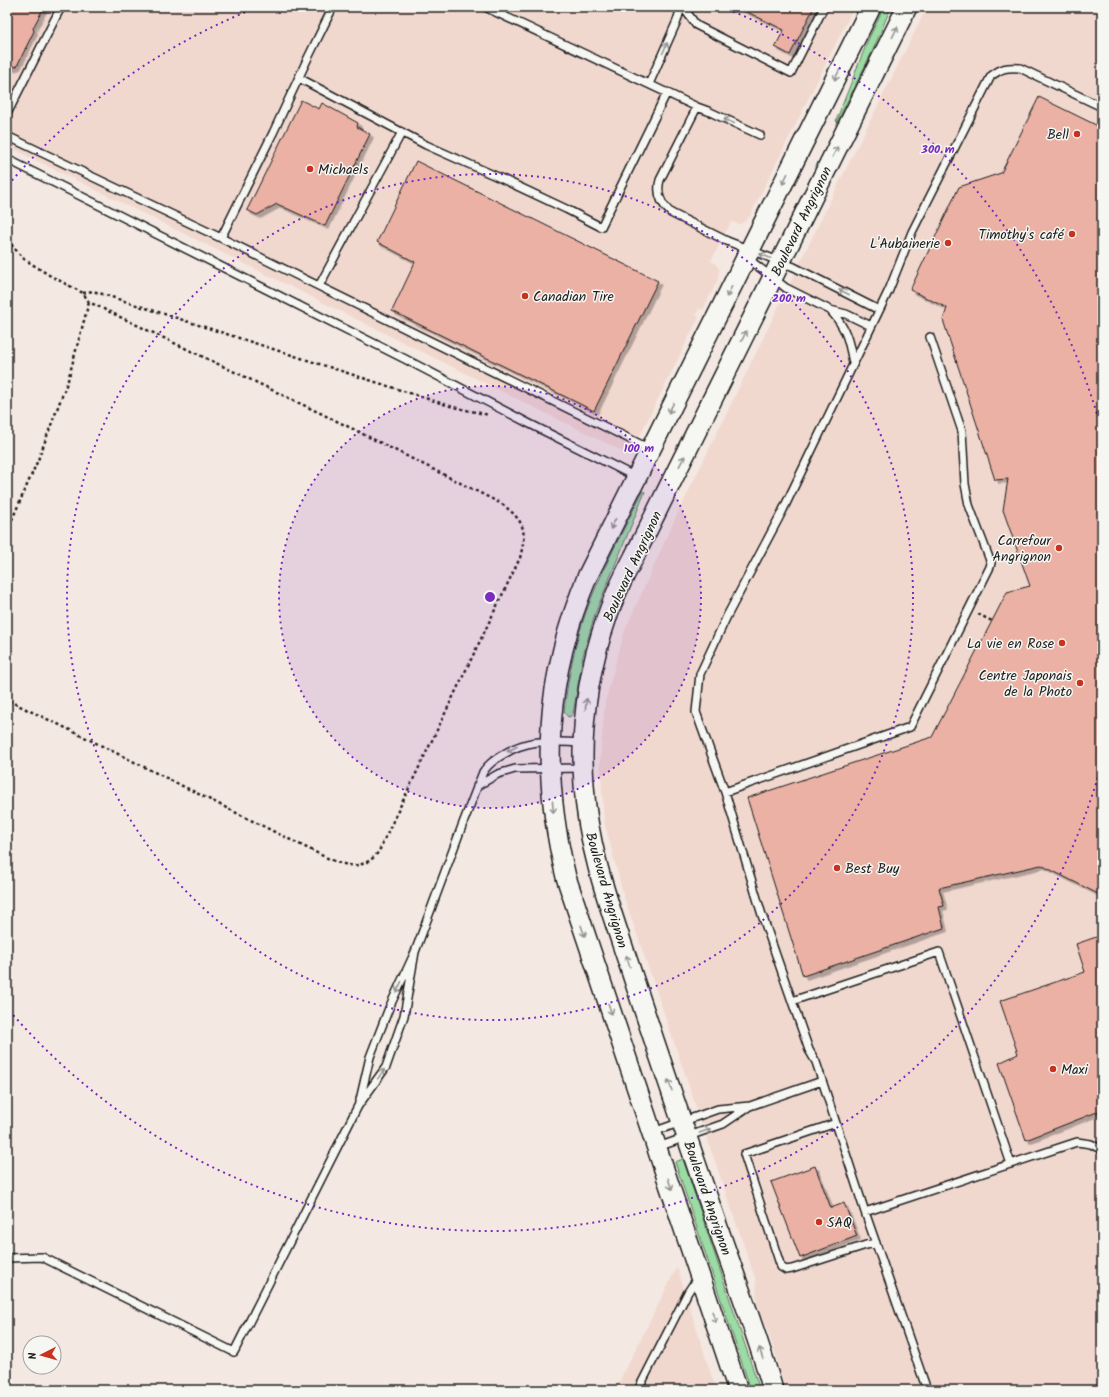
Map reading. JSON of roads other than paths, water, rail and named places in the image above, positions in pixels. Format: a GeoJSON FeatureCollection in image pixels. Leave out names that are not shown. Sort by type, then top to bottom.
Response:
{"type":"FeatureCollection","features":[{"type":"Feature","properties":{"kind":"main road"},"geometry":{"type":"LineString","coordinates":[[738,1390],[566,877],[555,825],[550,768],[550,742],[554,700],[559,665],[571,618],[588,575],[871,7]]}},
{"type":"Feature","properties":{"kind":"main road","name":"Boulevard Angrignon"},"geometry":{"type":"LineString","coordinates":[[773,1390],[643,1006],[595,858],[587,819],[583,768],[585,717],[589,683],[602,633],[614,598],[907,7]]}},
{"type":"Feature","properties":{"kind":"lane"},"geometry":{"type":"LineString","coordinates":[[7,114],[61,7]]}},
{"type":"Feature","properties":{"kind":"lane"},"geometry":{"type":"LineString","coordinates":[[221,238],[333,7]]}},
{"type":"Feature","properties":{"kind":"lane"},"geometry":{"type":"LineString","coordinates":[[485,7],[760,135]]}},
{"type":"Feature","properties":{"kind":"lane"},"geometry":{"type":"LineString","coordinates":[[649,84],[682,7]]}},
{"type":"Feature","properties":{"kind":"lane"},"geometry":{"type":"LineString","coordinates":[[682,7],[696,25],[791,73],[824,7]]}},
{"type":"Feature","properties":{"kind":"lane"},"geometry":{"type":"LineString","coordinates":[[927,1390],[865,1212],[816,1062],[808,1050],[762,915],[725,792],[696,712],[700,674],[727,616],[780,515],[892,283],[912,232],[991,76],[1008,67],[1020,68],[1102,106]]}},
{"type":"Feature","properties":{"kind":"lane"},"geometry":{"type":"LineString","coordinates":[[299,78],[426,145],[498,177],[601,227],[667,92]]}},
{"type":"Feature","properties":{"kind":"lane"},"geometry":{"type":"LineString","coordinates":[[698,107],[658,186],[658,193],[665,207],[672,213],[727,241],[777,270],[786,288],[830,310],[846,314],[871,326]]}},
{"type":"Feature","properties":{"kind":"lane"},"geometry":{"type":"LineString","coordinates":[[319,286],[402,132]]}},
{"type":"Feature","properties":{"kind":"lane"},"geometry":{"type":"LineString","coordinates":[[7,136],[221,238],[650,449]]}},
{"type":"Feature","properties":{"kind":"lane"},"geometry":{"type":"LineString","coordinates":[[7,159],[636,477]]}},
{"type":"Feature","properties":{"kind":"lane"},"geometry":{"type":"LineString","coordinates":[[748,253],[777,270],[794,267],[879,310]]}},
{"type":"Feature","properties":{"kind":"lane"},"geometry":{"type":"LineString","coordinates":[[830,310],[839,319],[849,341],[853,364]]}},
{"type":"Feature","properties":{"kind":"lane"},"geometry":{"type":"LineString","coordinates":[[725,792],[910,727],[990,567],[991,563],[969,505],[965,484],[962,431],[930,337]]}},
{"type":"Feature","properties":{"kind":"lane"},"geometry":{"type":"LineString","coordinates":[[358,1106],[370,1057],[389,1008],[415,952],[483,772],[495,759],[522,744],[532,742],[583,743]]}},
{"type":"Feature","properties":{"kind":"lane"},"geometry":{"type":"LineString","coordinates":[[477,786],[505,772],[515,770],[583,768]]}},
{"type":"Feature","properties":{"kind":"lane"},"geometry":{"type":"LineString","coordinates":[[7,1258],[42,1258],[234,1352],[358,1106],[386,1067],[404,1016],[415,952]]}},
{"type":"Feature","properties":{"kind":"lane"},"geometry":{"type":"LineString","coordinates":[[792,1001],[939,952],[1012,1164]]}},
{"type":"Feature","properties":{"kind":"lane"},"geometry":{"type":"LineString","coordinates":[[654,1140],[685,1129],[718,1109],[750,1106],[822,1081]]}},
{"type":"Feature","properties":{"kind":"lane"},"geometry":{"type":"LineString","coordinates":[[654,1140],[685,1129],[723,1124],[750,1106]]}},
{"type":"Feature","properties":{"kind":"lane"},"geometry":{"type":"LineString","coordinates":[[836,1123],[744,1154],[781,1267],[786,1270],[792,1269],[866,1245],[876,1244]]}},
{"type":"Feature","properties":{"kind":"lane"},"geometry":{"type":"LineString","coordinates":[[865,1212],[1077,1142],[1091,1144],[1102,1150]]}},
{"type":"Feature","properties":{"kind":"lane"},"geometry":{"type":"LineString","coordinates":[[638,1390],[688,1292],[692,1286],[702,1280]]}},
{"type":"Feature","properties":{"kind":"place","name":"Bell"},"geometry":{"type":"Point","coordinates":[1077,134]}},
{"type":"Feature","properties":{"kind":"place","name":"Michaels"},"geometry":{"type":"Point","coordinates":[310,169]}},
{"type":"Feature","properties":{"kind":"place","name":"Timothy's café"},"geometry":{"type":"Point","coordinates":[1072,234]}},
{"type":"Feature","properties":{"kind":"place","name":"L'Aubainerie"},"geometry":{"type":"Point","coordinates":[948,243]}},
{"type":"Feature","properties":{"kind":"place","name":"Canadian Tire"},"geometry":{"type":"Point","coordinates":[525,296]}},
{"type":"Feature","properties":{"kind":"place","name":"Carrefour Angrignon"},"geometry":{"type":"Point","coordinates":[1059,548]}},
{"type":"Feature","properties":{"kind":"place","name":"La vie en Rose"},"geometry":{"type":"Point","coordinates":[1062,643]}},
{"type":"Feature","properties":{"kind":"place","name":"Centre Japonais de la Photo"},"geometry":{"type":"Point","coordinates":[1080,683]}},
{"type":"Feature","properties":{"kind":"place","name":"Best Buy"},"geometry":{"type":"Point","coordinates":[837,868]}},
{"type":"Feature","properties":{"kind":"place","name":"Maxi"},"geometry":{"type":"Point","coordinates":[1053,1069]}},
{"type":"Feature","properties":{"kind":"place","name":"SAQ"},"geometry":{"type":"Point","coordinates":[819,1222]}}]}
